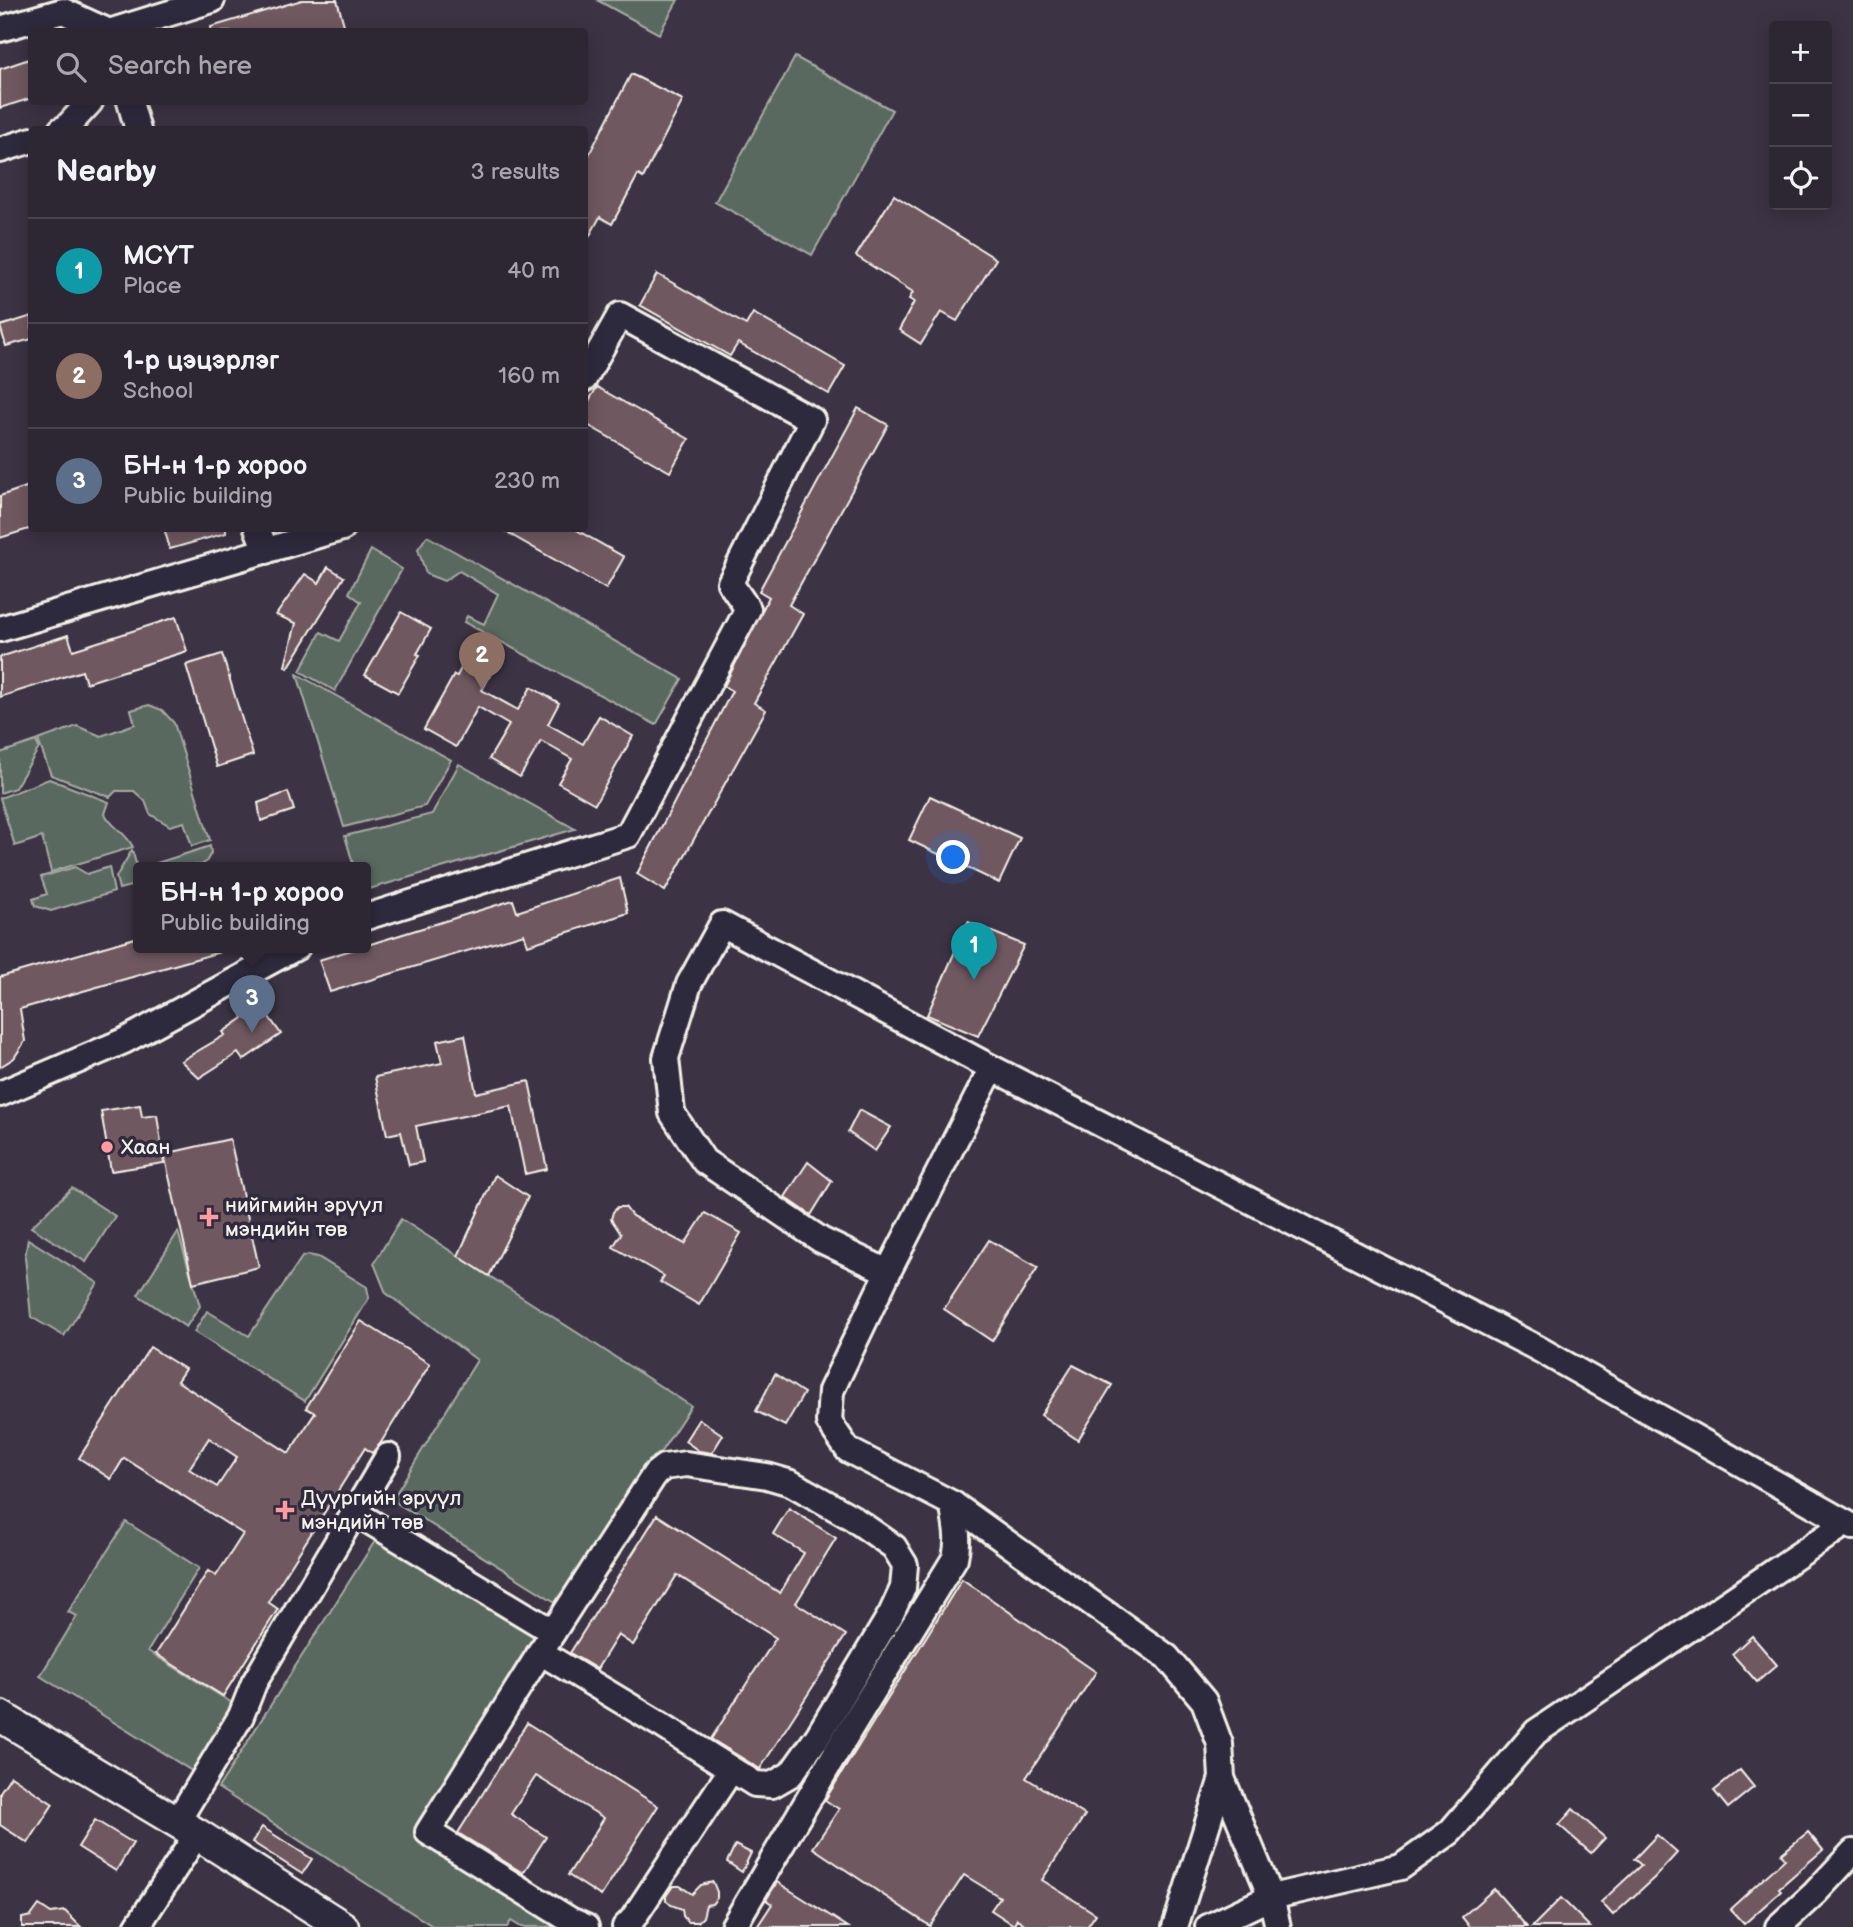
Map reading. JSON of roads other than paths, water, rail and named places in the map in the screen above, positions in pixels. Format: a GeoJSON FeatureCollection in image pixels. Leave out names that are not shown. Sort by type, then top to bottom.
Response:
{"type":"FeatureCollection","features":[{"type":"Feature","properties":{"kind":"street"},"geometry":{"type":"LineString","coordinates":[[119,28],[212,0]]}},
{"type":"Feature","properties":{"kind":"street"},"geometry":{"type":"LineString","coordinates":[[0,29],[63,11],[102,28]]}},
{"type":"Feature","properties":{"kind":"street"},"geometry":{"type":"LineString","coordinates":[[68,126],[87,105]]}},
{"type":"Feature","properties":{"kind":"street"},"geometry":{"type":"LineString","coordinates":[[131,105],[137,126]]}},
{"type":"Feature","properties":{"kind":"street"},"geometry":{"type":"LineString","coordinates":[[0,150],[28,141]]}},
{"type":"Feature","properties":{"kind":"street"},"geometry":{"type":"LineString","coordinates":[[371,915],[628,835],[748,610],[730,583],[812,420],[620,315],[588,372]]}},
{"type":"Feature","properties":{"kind":"street"},"geometry":{"type":"LineString","coordinates":[[0,629],[261,540],[315,532]]}},
{"type":"Feature","properties":{"kind":"street"},"geometry":{"type":"LineString","coordinates":[[888,1272],[821,1240],[704,1161],[672,1113],[666,1058],[689,984],[722,924],[992,1068],[1537,1348],[1850,1525],[1536,1732],[1450,1832],[1401,1867],[1271,1897],[1208,1927]]}},
{"type":"Feature","properties":{"kind":"street"},"geometry":{"type":"LineString","coordinates":[[0,1094],[124,1041],[286,953]]}},
{"type":"Feature","properties":{"kind":"street"},"geometry":{"type":"LineString","coordinates":[[992,1068],[831,1391],[830,1422],[848,1450],[953,1504],[1167,1657],[1204,1701],[1220,1744],[1223,1778],[1271,1897],[1278,1927]]}},
{"type":"Feature","properties":{"kind":"street"},"geometry":{"type":"LineString","coordinates":[[137,1927],[241,1716],[254,1684],[388,1456]]}},
{"type":"Feature","properties":{"kind":"street"},"geometry":{"type":"LineString","coordinates":[[354,1512],[546,1642],[663,1726],[755,1784],[772,1785],[791,1774],[862,1666],[904,1588],[905,1565],[894,1546],[851,1517],[791,1483],[767,1476],[686,1464],[664,1467],[655,1474],[546,1642],[428,1832],[574,1925]]}},
{"type":"Feature","properties":{"kind":"street"},"geometry":{"type":"LineString","coordinates":[[733,1927],[955,1558],[959,1537],[953,1504]]}},
{"type":"Feature","properties":{"kind":"street"},"geometry":{"type":"LineString","coordinates":[[0,1716],[187,1828],[343,1927]]}},
{"type":"Feature","properties":{"kind":"street"},"geometry":{"type":"LineString","coordinates":[[625,1927],[732,1770]]}},
{"type":"Feature","properties":{"kind":"street"},"geometry":{"type":"LineString","coordinates":[[1175,1927],[1223,1778]]}},
{"type":"Feature","properties":{"kind":"street"},"geometry":{"type":"LineString","coordinates":[[1778,1927],[1815,1894],[1853,1852]]}},
{"type":"Feature","properties":{"kind":"place","name":"1-р цэцэрлэг"},"geometry":{"type":"Point","coordinates":[482,690]}},
{"type":"Feature","properties":{"kind":"place","name":"МСҮТ"},"geometry":{"type":"Point","coordinates":[974,980]}},
{"type":"Feature","properties":{"kind":"place","name":"БН-н 1-р хороо"},"geometry":{"type":"Point","coordinates":[252,1033]}},
{"type":"Feature","properties":{"kind":"place","name":"Хаан"},"geometry":{"type":"Point","coordinates":[107,1147]}},
{"type":"Feature","properties":{"kind":"place","name":"нийгмийн эрүүл мэндийн төв"},"geometry":{"type":"Point","coordinates":[209,1217]}},
{"type":"Feature","properties":{"kind":"place","name":"Дүүргийн эрүүл мэндийн төв"},"geometry":{"type":"Point","coordinates":[285,1510]}}]}
